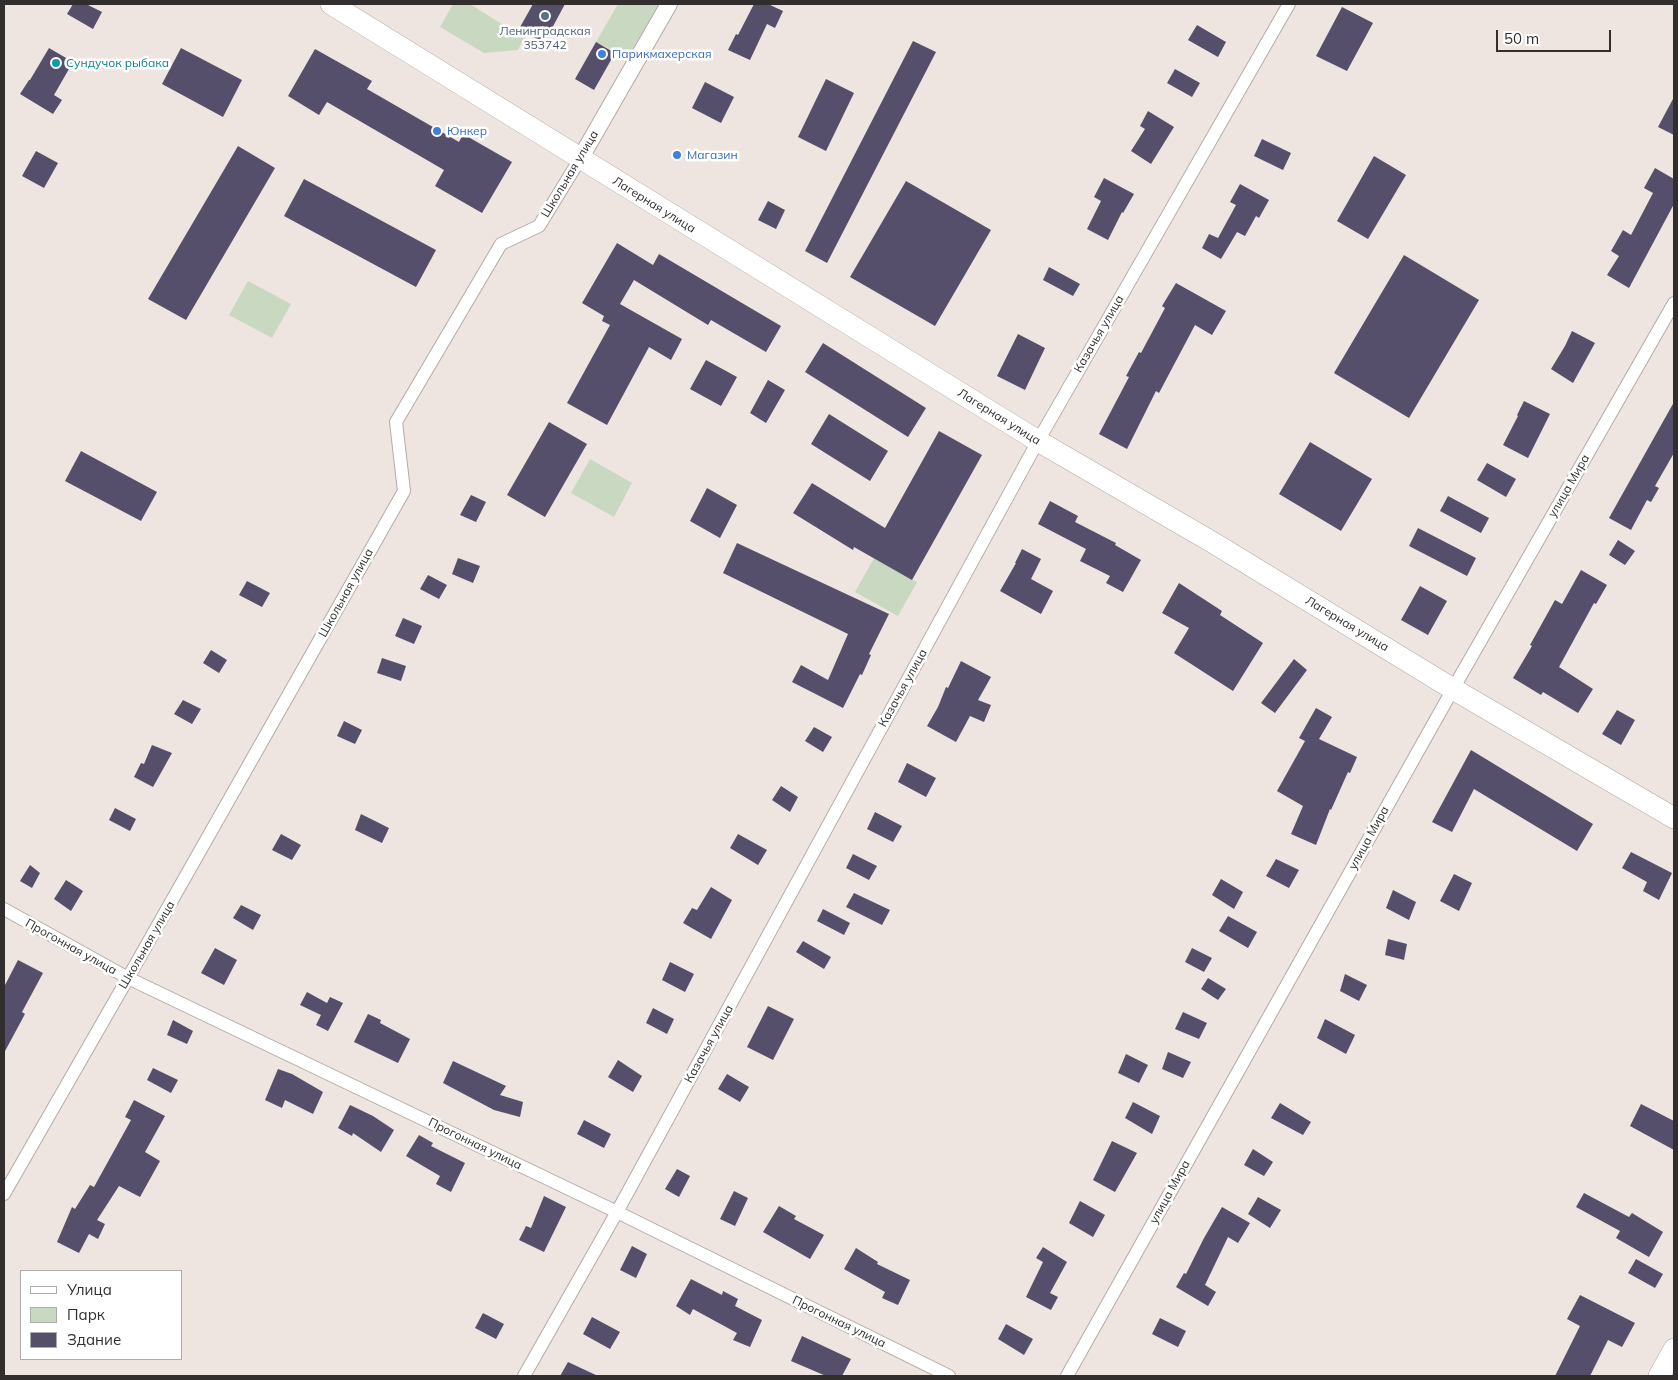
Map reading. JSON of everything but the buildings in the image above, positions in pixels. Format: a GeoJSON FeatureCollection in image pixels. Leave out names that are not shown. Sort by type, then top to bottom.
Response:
{"type":"FeatureCollection","features":[{"type":"Feature","properties":{"kind":"main road","name":"Лагерная улица"},"geometry":{"type":"LineString","coordinates":[[331,4],[1038,441],[1212,542],[1452,689],[1674,818]]}},
{"type":"Feature","properties":{"kind":"main road"},"geometry":{"type":"LineString","coordinates":[[1659,1376],[1674,1349]]}},
{"type":"Feature","properties":{"kind":"street","name":"Школьная улица"},"geometry":{"type":"LineString","coordinates":[[4,1194],[404,491],[396,422],[501,244],[539,226],[580,159],[669,4]]}},
{"type":"Feature","properties":{"kind":"street","name":"Казачья улица"},"geometry":{"type":"LineString","coordinates":[[524,1376],[617,1212],[1038,441],[1289,4]]}},
{"type":"Feature","properties":{"kind":"street","name":"улица Мира"},"geometry":{"type":"LineString","coordinates":[[1067,1376],[1452,689],[1674,303]]}},
{"type":"Feature","properties":{"kind":"street","name":"Прогонная улица"},"geometry":{"type":"LineString","coordinates":[[4,909],[128,978],[617,1212],[949,1376]]}},
{"type":"Feature","properties":{"kind":"green space"},"geometry":{"type":"Polygon","coordinates":[[[453,4],[470,4],[524,38],[518,50],[484,53],[440,27],[453,4]]]}},
{"type":"Feature","properties":{"kind":"green space"},"geometry":{"type":"Polygon","coordinates":[[[618,4],[659,4],[629,58],[596,42],[618,4]]]}},
{"type":"Feature","properties":{"kind":"green space"},"geometry":{"type":"Polygon","coordinates":[[[248,281],[291,304],[272,338],[229,315],[248,281]]]}},
{"type":"Feature","properties":{"kind":"green space"},"geometry":{"type":"Polygon","coordinates":[[[590,459],[632,483],[614,517],[571,493],[590,459]]]}},
{"type":"Feature","properties":{"kind":"green space"},"geometry":{"type":"Polygon","coordinates":[[[874,558],[917,582],[898,616],[855,592],[874,558]]]}},
{"type":"Feature","properties":{"kind":"place","name":"Ленинградская 353742"},"geometry":{"type":"Point","coordinates":[545,16]}},
{"type":"Feature","properties":{"kind":"place","name":"Парикмахерская"},"geometry":{"type":"Point","coordinates":[602,54]}},
{"type":"Feature","properties":{"kind":"place","name":"Сундучок рыбака"},"geometry":{"type":"Point","coordinates":[56,63]}},
{"type":"Feature","properties":{"kind":"place","name":"Юнкер"},"geometry":{"type":"Point","coordinates":[437,131]}},
{"type":"Feature","properties":{"kind":"place","name":"Магазин"},"geometry":{"type":"Point","coordinates":[677,155]}}]}
